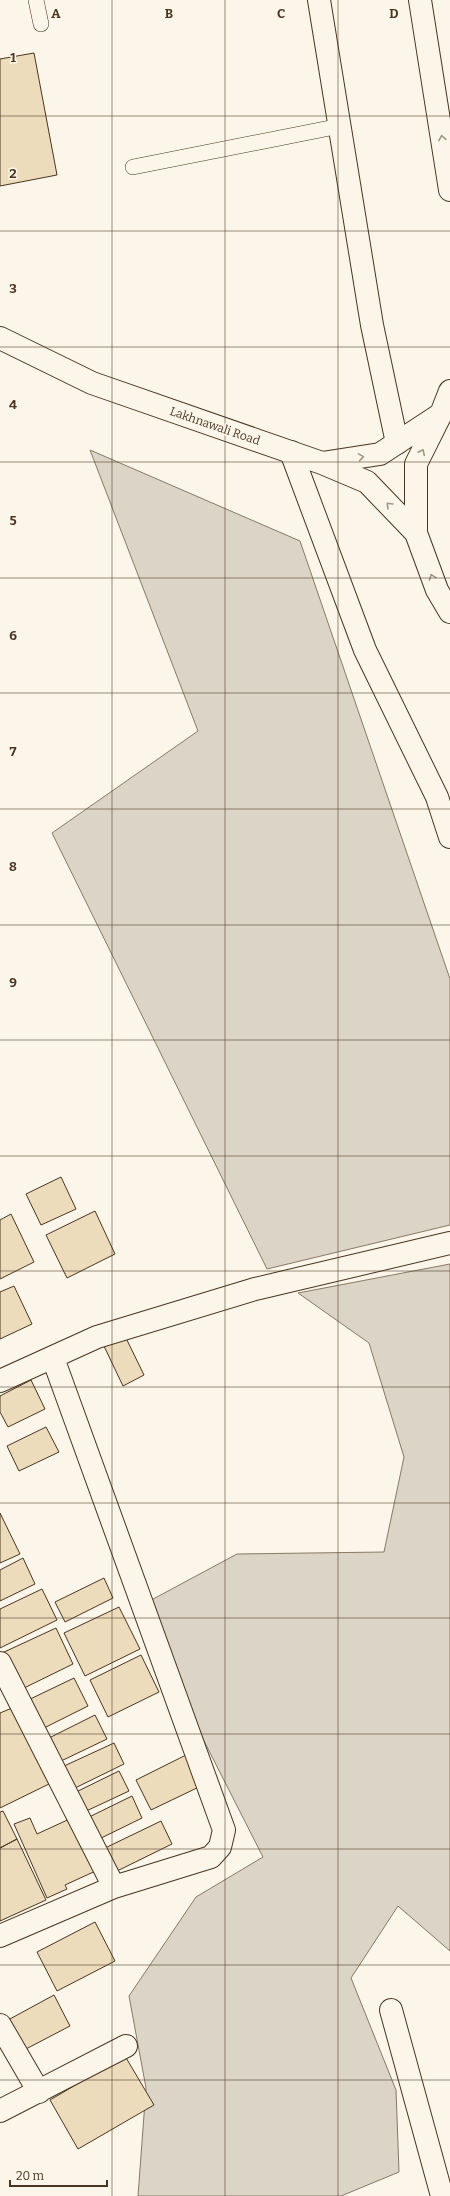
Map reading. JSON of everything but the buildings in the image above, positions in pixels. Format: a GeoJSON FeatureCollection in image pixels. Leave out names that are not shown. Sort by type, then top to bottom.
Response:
{"type":"FeatureCollection","features":[{"type":"Feature","properties":{"kind":"street"},"geometry":{"type":"LineString","coordinates":[[319,0],[372,325],[397,443]]}},
{"type":"Feature","properties":{"kind":"street"},"geometry":{"type":"LineString","coordinates":[[420,0],[450,190]]}},
{"type":"Feature","properties":{"kind":"street","name":"Lakhnawali Road"},"geometry":{"type":"LineString","coordinates":[[0,338],[92,383],[292,452],[367,482],[416,533]]}},
{"type":"Feature","properties":{"kind":"street"},"geometry":{"type":"LineString","coordinates":[[450,391],[445,410],[416,464],[416,533],[437,590],[450,612]]}},
{"type":"Feature","properties":{"kind":"street"},"geometry":{"type":"LineString","coordinates":[[322,463],[380,454],[445,410]]}},
{"type":"Feature","properties":{"kind":"street"},"geometry":{"type":"LineString","coordinates":[[292,452],[366,650],[437,797],[450,837]]}},
{"type":"Feature","properties":{"kind":"street"},"geometry":{"type":"LineString","coordinates":[[0,1381],[97,1337],[255,1290],[450,1243]]}},
{"type":"Feature","properties":{"kind":"street"},"geometry":{"type":"LineString","coordinates":[[0,1936],[114,1887],[211,1857],[220,1847],[224,1830],[53,1358]]}},
{"type":"Feature","properties":{"kind":"street"},"geometry":{"type":"LineString","coordinates":[[0,1663],[114,1887]]}},
{"type":"Feature","properties":{"kind":"street"},"geometry":{"type":"LineString","coordinates":[[391,2010],[442,2196]]}},
{"type":"Feature","properties":{"kind":"street"},"geometry":{"type":"LineString","coordinates":[[0,2025],[39,2092]]}},
{"type":"Feature","properties":{"kind":"street"},"geometry":{"type":"LineString","coordinates":[[0,2111],[126,2046]]}},
{"type":"Feature","properties":{"kind":"lane"},"geometry":{"type":"LineString","coordinates":[[36,0],[41,24]]}},
{"type":"Feature","properties":{"kind":"lane"},"geometry":{"type":"LineString","coordinates":[[133,168],[340,126]]}},
{"type":"Feature","properties":{"kind":"shaded area"},"geometry":{"type":"Polygon","coordinates":[[[90,450],[300,541],[450,979],[450,1225],[267,1269],[52,833],[198,731],[90,450]]]}},
{"type":"Feature","properties":{"kind":"shaded area"},"geometry":{"type":"Polygon","coordinates":[[[450,1264],[450,1951],[398,1906],[351,1978],[396,2090],[399,2172],[341,2196],[138,2196],[146,2088],[129,1996],[196,1897],[263,1857],[202,1737],[142,1605],[237,1554],[384,1552],[404,1457],[369,1343],[298,1293],[450,1264]]]}}]}
